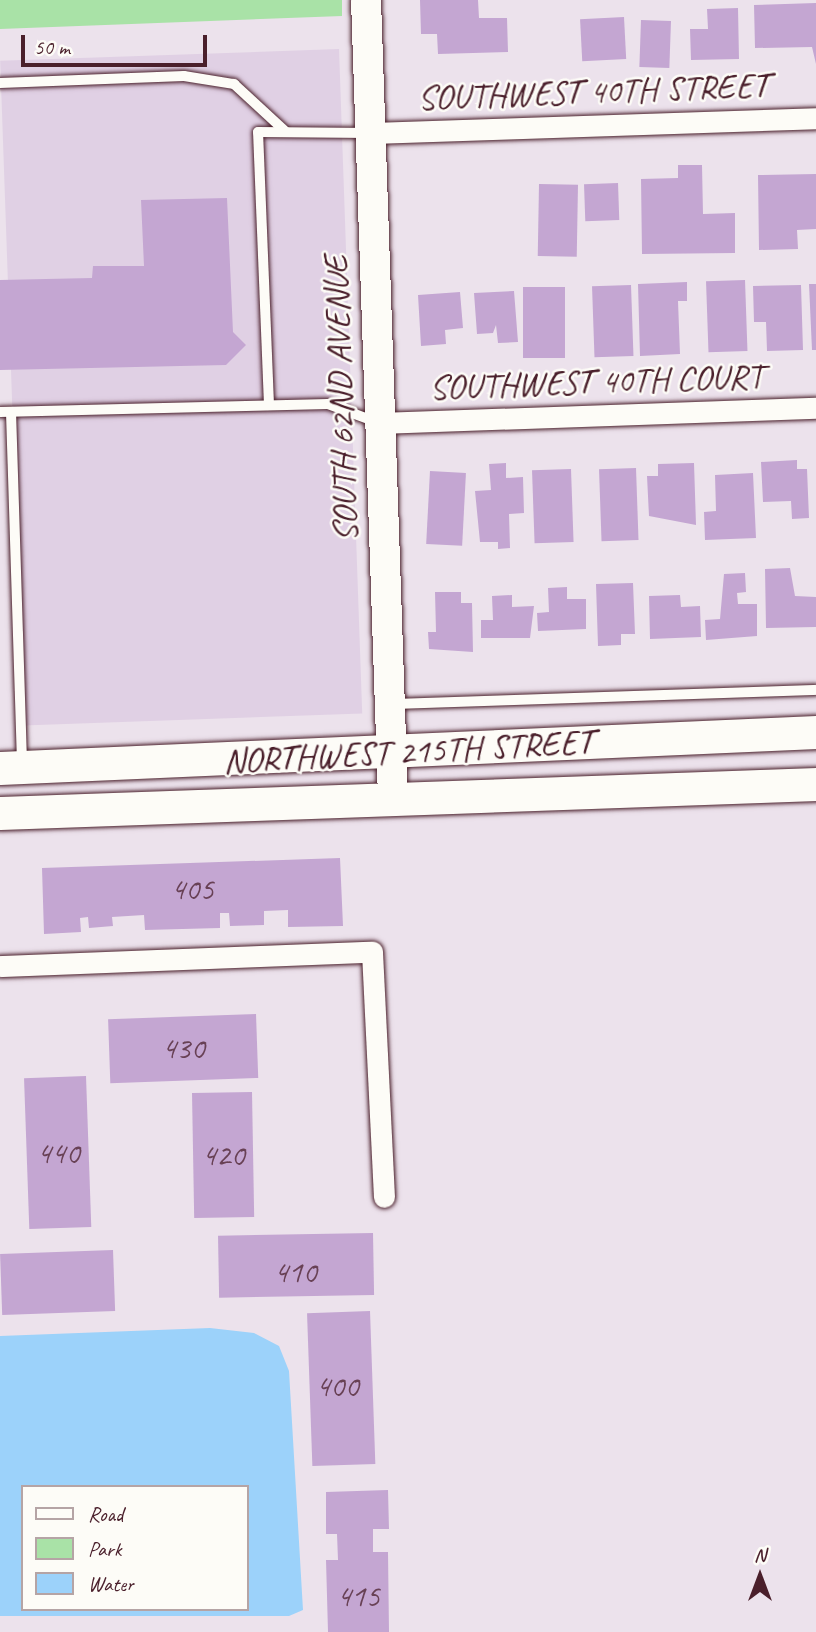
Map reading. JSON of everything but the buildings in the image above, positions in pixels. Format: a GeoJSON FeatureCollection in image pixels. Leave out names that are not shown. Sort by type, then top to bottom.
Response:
{"type":"FeatureCollection","features":[{"type":"Feature","properties":{"kind":"main road","name":"NORTHWEST 215TH STREET"},"geometry":{"type":"LineString","coordinates":[[11,767],[391,755],[816,732]]}},
{"type":"Feature","properties":{"kind":"main road","name":"NORTHWEST 215TH STREET"},"geometry":{"type":"LineString","coordinates":[[0,813],[816,784]]}},
{"type":"Feature","properties":{"kind":"street","name":"SOUTH 62ND AVENUE"},"geometry":{"type":"LineString","coordinates":[[366,0],[393,797]]}},
{"type":"Feature","properties":{"kind":"street","name":"SOUTHWEST 40TH STREET"},"geometry":{"type":"LineString","coordinates":[[372,133],[816,118]]}},
{"type":"Feature","properties":{"kind":"street","name":"SOUTHWEST 40TH COURT"},"geometry":{"type":"LineString","coordinates":[[379,423],[816,408]]}},
{"type":"Feature","properties":{"kind":"street"},"geometry":{"type":"LineString","coordinates":[[0,966],[372,953],[384,1197]]}},
{"type":"Feature","properties":{"kind":"lane"},"geometry":{"type":"LineString","coordinates":[[0,83],[184,76],[234,84],[285,131]]}},
{"type":"Feature","properties":{"kind":"lane"},"geometry":{"type":"LineString","coordinates":[[269,405],[258,132],[372,133]]}},
{"type":"Feature","properties":{"kind":"lane"},"geometry":{"type":"LineString","coordinates":[[11,767],[5,412],[328,404],[379,423]]}},
{"type":"Feature","properties":{"kind":"lane"},"geometry":{"type":"LineString","coordinates":[[389,705],[816,690]]}},
{"type":"Feature","properties":{"kind":"shaded area"},"geometry":{"type":"Polygon","coordinates":[[[339,49],[362,714],[23,725],[0,61],[339,49]]]}},
{"type":"Feature","properties":{"kind":"green space"},"geometry":{"type":"Polygon","coordinates":[[[0,0],[342,0],[342,16],[0,29],[0,0]]]}},
{"type":"Feature","properties":{"kind":"water"},"geometry":{"type":"Polygon","coordinates":[[[210,1328],[254,1333],[279,1346],[289,1371],[303,1610],[289,1616],[0,1616],[0,1336],[210,1328]]]}}]}
